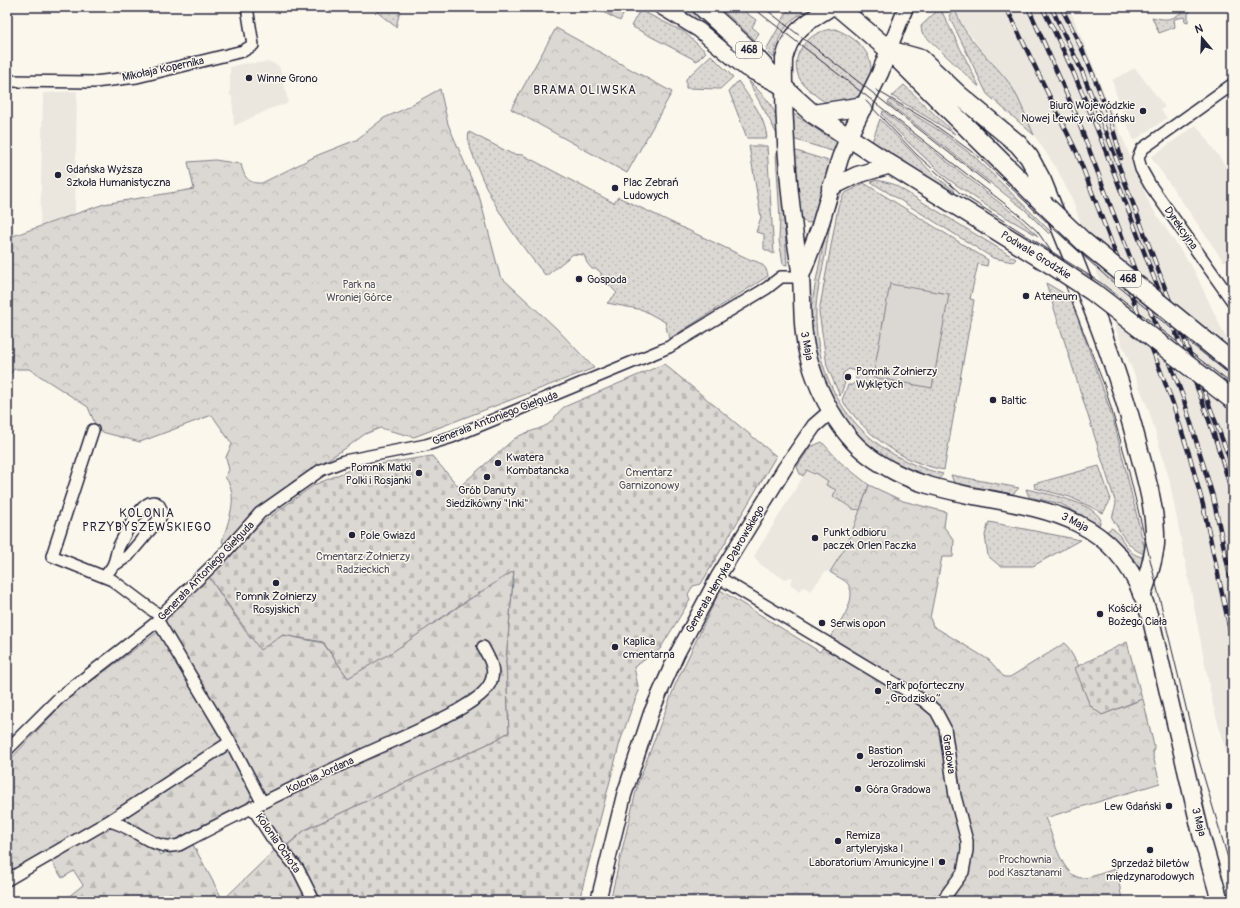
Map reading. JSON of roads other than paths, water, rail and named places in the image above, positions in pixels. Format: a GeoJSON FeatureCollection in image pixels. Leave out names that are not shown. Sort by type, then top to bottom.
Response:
{"type":"FeatureCollection","features":[{"type":"Feature","properties":{"kind":"main road","name":"468"},"geometry":{"type":"LineString","coordinates":[[702,7],[745,46],[784,88],[813,114],[848,138]]}},
{"type":"Feature","properties":{"kind":"main road","name":"3 Maja"},"geometry":{"type":"LineString","coordinates":[[830,7],[800,27],[791,38],[784,59],[784,88],[794,228],[801,277],[805,340],[808,357],[818,388],[830,412],[849,438],[866,454],[882,466],[912,481],[944,490],[1057,513],[1082,524],[1114,549],[1128,568],[1142,594],[1152,624],[1201,834],[1220,901]]}},
{"type":"Feature","properties":{"kind":"main road","name":"468"},"geometry":{"type":"LineString","coordinates":[[838,7],[889,50],[1084,242],[1233,363]]}},
{"type":"Feature","properties":{"kind":"main road","name":"3 Maja"},"geometry":{"type":"LineString","coordinates":[[801,277],[819,229],[830,188],[848,138],[880,73],[889,50]]}},
{"type":"Feature","properties":{"kind":"main road"},"geometry":{"type":"LineString","coordinates":[[889,50],[921,59],[959,95],[1018,144],[1042,182],[1124,396],[1148,484],[1152,507],[1155,543],[1152,568],[1142,594]]}},
{"type":"Feature","properties":{"kind":"main road"},"geometry":{"type":"LineString","coordinates":[[813,114],[864,106]]}},
{"type":"Feature","properties":{"kind":"main road","name":"Podwale Grodzkie"},"geometry":{"type":"LineString","coordinates":[[848,138],[1093,292],[1233,400]]}},
{"type":"Feature","properties":{"kind":"main road"},"geometry":{"type":"LineString","coordinates":[[830,188],[857,175],[891,165]]}},
{"type":"Feature","properties":{"kind":"main road"},"geometry":{"type":"LineString","coordinates":[[794,228],[805,231],[819,229]]}},
{"type":"Feature","properties":{"kind":"street","name":"Mikołaja Kopernika"},"geometry":{"type":"LineString","coordinates":[[7,81],[94,82],[137,77],[243,51],[253,45],[247,7]]}},
{"type":"Feature","properties":{"kind":"street"},"geometry":{"type":"LineString","coordinates":[[661,7],[699,30],[746,69],[784,88]]}},
{"type":"Feature","properties":{"kind":"street"},"geometry":{"type":"LineString","coordinates":[[889,50],[906,7]]}},
{"type":"Feature","properties":{"kind":"street","name":"Dyrekcyjna"},"geometry":{"type":"LineString","coordinates":[[1233,84],[1141,152],[1138,158],[1140,169],[1233,302]]}},
{"type":"Feature","properties":{"kind":"street","name":"Generała Antoniego Giełguda"},"geometry":{"type":"LineString","coordinates":[[7,750],[60,698],[159,619],[221,557],[260,513],[328,466],[382,453],[426,445],[459,434],[669,347],[767,288],[781,277],[801,277]]}},
{"type":"Feature","properties":{"kind":"street","name":"Generała Henryka Dąbrowskiego"},"geometry":{"type":"LineString","coordinates":[[598,901],[624,795],[651,713],[677,654],[718,577],[808,434],[814,426],[830,412]]}},
{"type":"Feature","properties":{"kind":"street"},"geometry":{"type":"LineString","coordinates":[[7,880],[109,821],[230,742],[159,619],[105,577],[52,556],[94,430]]}},
{"type":"Feature","properties":{"kind":"street"},"geometry":{"type":"LineString","coordinates":[[105,577],[113,566],[119,547],[139,511],[146,504],[154,502],[158,504],[162,511],[160,518],[128,556],[113,566]]}},
{"type":"Feature","properties":{"kind":"street","name":"Gradowa"},"geometry":{"type":"LineString","coordinates":[[718,577],[924,701],[940,717],[945,728],[955,796],[966,833],[968,850],[963,872],[942,901]]}},
{"type":"Feature","properties":{"kind":"street","name":"Kolonia Jordana"},"geometry":{"type":"LineString","coordinates":[[109,821],[120,824],[160,846],[170,847],[179,844],[257,804],[399,738],[471,702],[487,687],[491,681],[494,670],[483,647]]}},
{"type":"Feature","properties":{"kind":"street","name":"Kolonia Ochota"},"geometry":{"type":"LineString","coordinates":[[230,742],[272,838],[298,869],[314,901]]}},
{"type":"Feature","properties":{"kind":"tram line"},"geometry":{"type":"LineString","coordinates":[[752,7],[1018,214],[1037,231],[1053,254],[1105,387],[1125,456],[1198,757],[1233,875]]}},
{"type":"Feature","properties":{"kind":"tram line"},"geometry":{"type":"LineString","coordinates":[[763,7],[989,184]]}},
{"type":"Feature","properties":{"kind":"tram line"},"geometry":{"type":"LineString","coordinates":[[876,90],[932,123],[979,157],[1109,279],[1233,377]]}},
{"type":"Feature","properties":{"kind":"tram line"},"geometry":{"type":"LineString","coordinates":[[866,101],[916,154],[960,193],[1101,283],[1233,385]]}},
{"type":"Feature","properties":{"kind":"railway"},"geometry":{"type":"LineString","coordinates":[[1006,7],[1077,153],[1172,401],[1190,457],[1203,505],[1233,644]]}},
{"type":"Feature","properties":{"kind":"railway"},"geometry":{"type":"LineString","coordinates":[[1028,7],[1076,115],[1183,397],[1213,497],[1233,590]]}},
{"type":"Feature","properties":{"kind":"railway"},"geometry":{"type":"LineString","coordinates":[[1042,7],[1073,71],[1100,137],[1206,411],[1233,498]]}},
{"type":"Feature","properties":{"kind":"railway"},"geometry":{"type":"LineString","coordinates":[[1051,7],[1081,69],[1103,124],[1233,468]]}},
{"type":"Feature","properties":{"kind":"railway"},"geometry":{"type":"LineString","coordinates":[[1061,7],[1096,81],[1110,119],[1121,158]]}},
{"type":"Feature","properties":{"kind":"place","name":"Winne Grono"},"geometry":{"type":"Point","coordinates":[249,78]}},
{"type":"Feature","properties":{"kind":"place","name":"Biuro Wojewódzkie Nowej Lewicy w Gdańsku"},"geometry":{"type":"Point","coordinates":[1143,111]}},
{"type":"Feature","properties":{"kind":"place","name":"Gdańska Wyższa Szkoła Humanistyczna"},"geometry":{"type":"Point","coordinates":[58,175]}},
{"type":"Feature","properties":{"kind":"place","name":"Plac Zebrań Ludowych"},"geometry":{"type":"Point","coordinates":[615,188]}},
{"type":"Feature","properties":{"kind":"place","name":"Gospoda"},"geometry":{"type":"Point","coordinates":[579,279]}},
{"type":"Feature","properties":{"kind":"place","name":"Ateneum"},"geometry":{"type":"Point","coordinates":[1026,296]}},
{"type":"Feature","properties":{"kind":"place","name":"Pomnik Żołnierzy Wyklętych"},"geometry":{"type":"Point","coordinates":[848,377]}},
{"type":"Feature","properties":{"kind":"place","name":"Baltic"},"geometry":{"type":"Point","coordinates":[993,400]}},
{"type":"Feature","properties":{"kind":"place","name":"Kwatera Kombatancka"},"geometry":{"type":"Point","coordinates":[498,463]}},
{"type":"Feature","properties":{"kind":"place","name":"Pomnik Matki Polki i Rosjanki"},"geometry":{"type":"Point","coordinates":[419,473]}},
{"type":"Feature","properties":{"kind":"place","name":"Grób Danuty Siedzikówny \"Inki\""},"geometry":{"type":"Point","coordinates":[487,477]}},
{"type":"Feature","properties":{"kind":"place","name":"Pole Gwiazd"},"geometry":{"type":"Point","coordinates":[352,535]}},
{"type":"Feature","properties":{"kind":"place","name":"Punkt odbioru paczek Orlen Paczka"},"geometry":{"type":"Point","coordinates":[815,538]}},
{"type":"Feature","properties":{"kind":"place","name":"Pomnik Żołnierzy Rosyjskich"},"geometry":{"type":"Point","coordinates":[276,583]}},
{"type":"Feature","properties":{"kind":"place","name":"Kościół Bożego Ciała"},"geometry":{"type":"Point","coordinates":[1100,614]}},
{"type":"Feature","properties":{"kind":"place","name":"Serwis opon"},"geometry":{"type":"Point","coordinates":[822,623]}},
{"type":"Feature","properties":{"kind":"place","name":"Kaplica cmentarna"},"geometry":{"type":"Point","coordinates":[615,647]}},
{"type":"Feature","properties":{"kind":"place","name":"Park poforteczny „Grodzisko”"},"geometry":{"type":"Point","coordinates":[878,691]}},
{"type":"Feature","properties":{"kind":"place","name":"Bastion Jerozolimski"},"geometry":{"type":"Point","coordinates":[860,756]}},
{"type":"Feature","properties":{"kind":"place","name":"Góra Gradowa"},"geometry":{"type":"Point","coordinates":[858,789]}},
{"type":"Feature","properties":{"kind":"place","name":"Lew Gdański"},"geometry":{"type":"Point","coordinates":[1169,806]}},
{"type":"Feature","properties":{"kind":"place","name":"Remiza artyleryjska I"},"geometry":{"type":"Point","coordinates":[838,841]}},
{"type":"Feature","properties":{"kind":"place","name":"Sprzedaż biletów międzynarodowych"},"geometry":{"type":"Point","coordinates":[1150,850]}},
{"type":"Feature","properties":{"kind":"place","name":"Laboratorium Amunicyjne I"},"geometry":{"type":"Point","coordinates":[942,862]}},
{"type":"Feature","properties":{"kind":"district","name":"BRAMA OLIWSKA"},"geometry":{"type":"Point","coordinates":[585,90]}},
{"type":"Feature","properties":{"kind":"district","name":"KOLONIA PRZYBYSZEWSKIEGO"},"geometry":{"type":"Point","coordinates":[147,520]}},
{"type":"Feature","properties":{"kind":"park label","name":"Park na Wroniej Górce"},"geometry":{"type":"Point","coordinates":[359,290]}},
{"type":"Feature","properties":{"kind":"park label","name":"Cmentarz Garnizonowy"},"geometry":{"type":"Point","coordinates":[649,478]}},
{"type":"Feature","properties":{"kind":"park label","name":"Cmentarz Żołnierzy Radzieckich"},"geometry":{"type":"Point","coordinates":[363,562]}},
{"type":"Feature","properties":{"kind":"park label","name":"Prochownia pod Kasztanami"},"geometry":{"type":"Point","coordinates":[1025,865]}}]}
